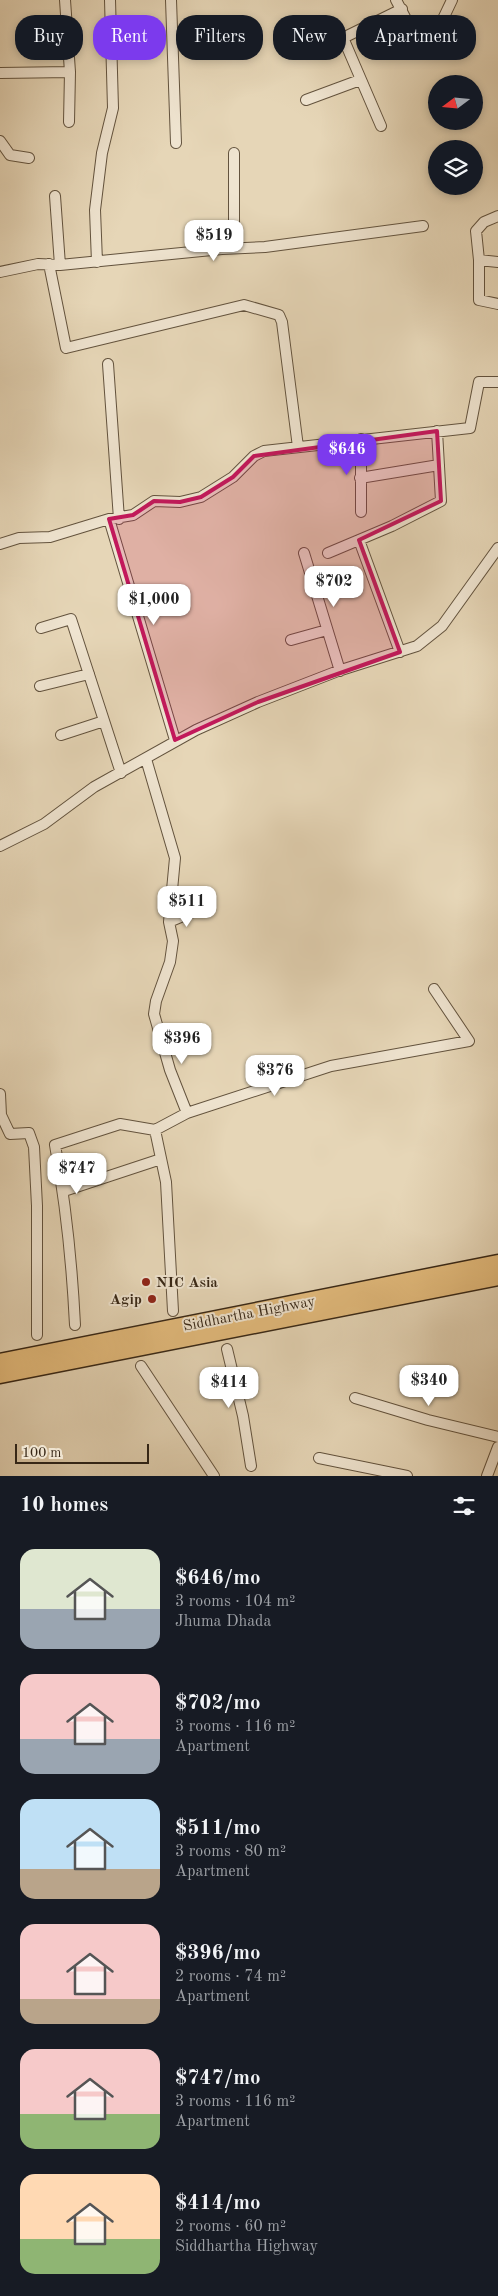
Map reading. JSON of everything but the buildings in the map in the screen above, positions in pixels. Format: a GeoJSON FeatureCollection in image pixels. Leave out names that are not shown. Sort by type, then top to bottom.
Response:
{"type":"FeatureCollection","features":[{"type":"Feature","properties":{"kind":"highway","name":"Siddhartha Highway"},"geometry":{"type":"LineString","coordinates":[[0,1362],[498,1263]]}},
{"type":"Feature","properties":{"kind":"highway","name":"Siddhartha Highway"},"geometry":{"type":"LineString","coordinates":[[0,1375],[498,1277]]}},
{"type":"Feature","properties":{"kind":"street"},"geometry":{"type":"LineString","coordinates":[[66,0],[70,72],[69,122]]}},
{"type":"Feature","properties":{"kind":"street"},"geometry":{"type":"LineString","coordinates":[[97,262],[95,210],[102,153],[113,108],[110,0]]}},
{"type":"Feature","properties":{"kind":"street"},"geometry":{"type":"LineString","coordinates":[[171,0],[176,143]]}},
{"type":"Feature","properties":{"kind":"street"},"geometry":{"type":"LineString","coordinates":[[396,0],[406,19],[422,27],[434,28],[442,21],[452,0]]}},
{"type":"Feature","properties":{"kind":"street"},"geometry":{"type":"LineString","coordinates":[[381,126],[344,43],[345,37],[402,10]]}},
{"type":"Feature","properties":{"kind":"street"},"geometry":{"type":"LineString","coordinates":[[0,73],[70,72]]}},
{"type":"Feature","properties":{"kind":"street"},"geometry":{"type":"LineString","coordinates":[[306,100],[360,80]]}},
{"type":"Feature","properties":{"kind":"street"},"geometry":{"type":"LineString","coordinates":[[0,141],[10,155],[29,158]]}},
{"type":"Feature","properties":{"kind":"street"},"geometry":{"type":"LineString","coordinates":[[234,153],[234,248]]}},
{"type":"Feature","properties":{"kind":"street"},"geometry":{"type":"LineString","coordinates":[[55,196],[60,265]]}},
{"type":"Feature","properties":{"kind":"street"},"geometry":{"type":"LineString","coordinates":[[498,216],[484,222],[476,231],[479,260],[479,300],[498,304]]}},
{"type":"Feature","properties":{"kind":"street"},"geometry":{"type":"LineString","coordinates":[[0,272],[49,264],[60,265],[234,248],[266,247],[423,226]]}},
{"type":"Feature","properties":{"kind":"street"},"geometry":{"type":"LineString","coordinates":[[479,260],[498,262]]}},
{"type":"Feature","properties":{"kind":"street"},"geometry":{"type":"LineString","coordinates":[[49,264],[66,348],[244,304],[279,315],[282,322],[298,447]]}},
{"type":"Feature","properties":{"kind":"street"},"geometry":{"type":"LineString","coordinates":[[108,364],[114,519],[175,740]]}},
{"type":"Feature","properties":{"kind":"street"},"geometry":{"type":"LineString","coordinates":[[0,544],[19,538],[50,538],[133,515],[154,501],[180,502],[201,497],[232,477],[254,456],[264,451],[470,428],[479,382],[498,382]]}},
{"type":"Feature","properties":{"kind":"street"},"geometry":{"type":"LineString","coordinates":[[328,553],[441,501],[437,431]]}},
{"type":"Feature","properties":{"kind":"street"},"geometry":{"type":"LineString","coordinates":[[361,439],[361,512]]}},
{"type":"Feature","properties":{"kind":"street"},"geometry":{"type":"LineString","coordinates":[[360,478],[439,465]]}},
{"type":"Feature","properties":{"kind":"street"},"geometry":{"type":"LineString","coordinates":[[359,540],[400,652]]}},
{"type":"Feature","properties":{"kind":"street"},"geometry":{"type":"LineString","coordinates":[[0,846],[44,824],[94,786],[146,759],[175,740],[258,702],[340,671],[417,646],[442,626],[498,548]]}},
{"type":"Feature","properties":{"kind":"street"},"geometry":{"type":"LineString","coordinates":[[304,553],[340,671]]}},
{"type":"Feature","properties":{"kind":"street"},"geometry":{"type":"LineString","coordinates":[[41,628],[71,619],[121,773]]}},
{"type":"Feature","properties":{"kind":"street"},"geometry":{"type":"LineString","coordinates":[[291,640],[327,630]]}},
{"type":"Feature","properties":{"kind":"street"},"geometry":{"type":"LineString","coordinates":[[40,686],[89,674]]}},
{"type":"Feature","properties":{"kind":"street"},"geometry":{"type":"LineString","coordinates":[[60,735],[104,721]]}},
{"type":"Feature","properties":{"kind":"street"},"geometry":{"type":"LineString","coordinates":[[146,759],[175,858],[169,922],[173,941],[170,962],[156,1000],[154,1014],[170,1070],[187,1113]]}},
{"type":"Feature","properties":{"kind":"street"},"geometry":{"type":"LineString","coordinates":[[169,922],[194,911]]}},
{"type":"Feature","properties":{"kind":"street"},"geometry":{"type":"LineString","coordinates":[[75,1325],[72,1260],[64,1191],[55,1145],[120,1124],[155,1130],[187,1113],[331,1066],[469,1041],[434,989]]}},
{"type":"Feature","properties":{"kind":"street"},"geometry":{"type":"LineString","coordinates":[[0,1094],[0,1115],[10,1134],[29,1133],[34,1147],[37,1206],[37,1335]]}},
{"type":"Feature","properties":{"kind":"street"},"geometry":{"type":"LineString","coordinates":[[155,1130],[166,1182],[173,1311]]}},
{"type":"Feature","properties":{"kind":"street"},"geometry":{"type":"LineString","coordinates":[[64,1191],[161,1159]]}},
{"type":"Feature","properties":{"kind":"street"},"geometry":{"type":"LineString","coordinates":[[227,1349],[244,1416],[251,1466]]}},
{"type":"Feature","properties":{"kind":"street"},"geometry":{"type":"LineString","coordinates":[[141,1366],[214,1476]]}},
{"type":"Feature","properties":{"kind":"street"},"geometry":{"type":"LineString","coordinates":[[355,1398],[428,1420],[498,1437]]}},
{"type":"Feature","properties":{"kind":"street"},"geometry":{"type":"LineString","coordinates":[[487,1476],[498,1447]]}},
{"type":"Feature","properties":{"kind":"street"},"geometry":{"type":"LineString","coordinates":[[319,1458],[407,1476]]}},
{"type":"Feature","properties":{"kind":"highlighted area"},"geometry":{"type":"Polygon","coordinates":[[[437,431],[441,501],[359,540],[400,652],[258,702],[175,740],[109,519],[133,515],[154,501],[180,502],[201,497],[233,477],[254,456],[437,431]]]}},
{"type":"Feature","properties":{"kind":"place","name":"NIC Asia"},"geometry":{"type":"Point","coordinates":[146,1282]}},
{"type":"Feature","properties":{"kind":"place","name":"Agip"},"geometry":{"type":"Point","coordinates":[152,1299]}}]}
